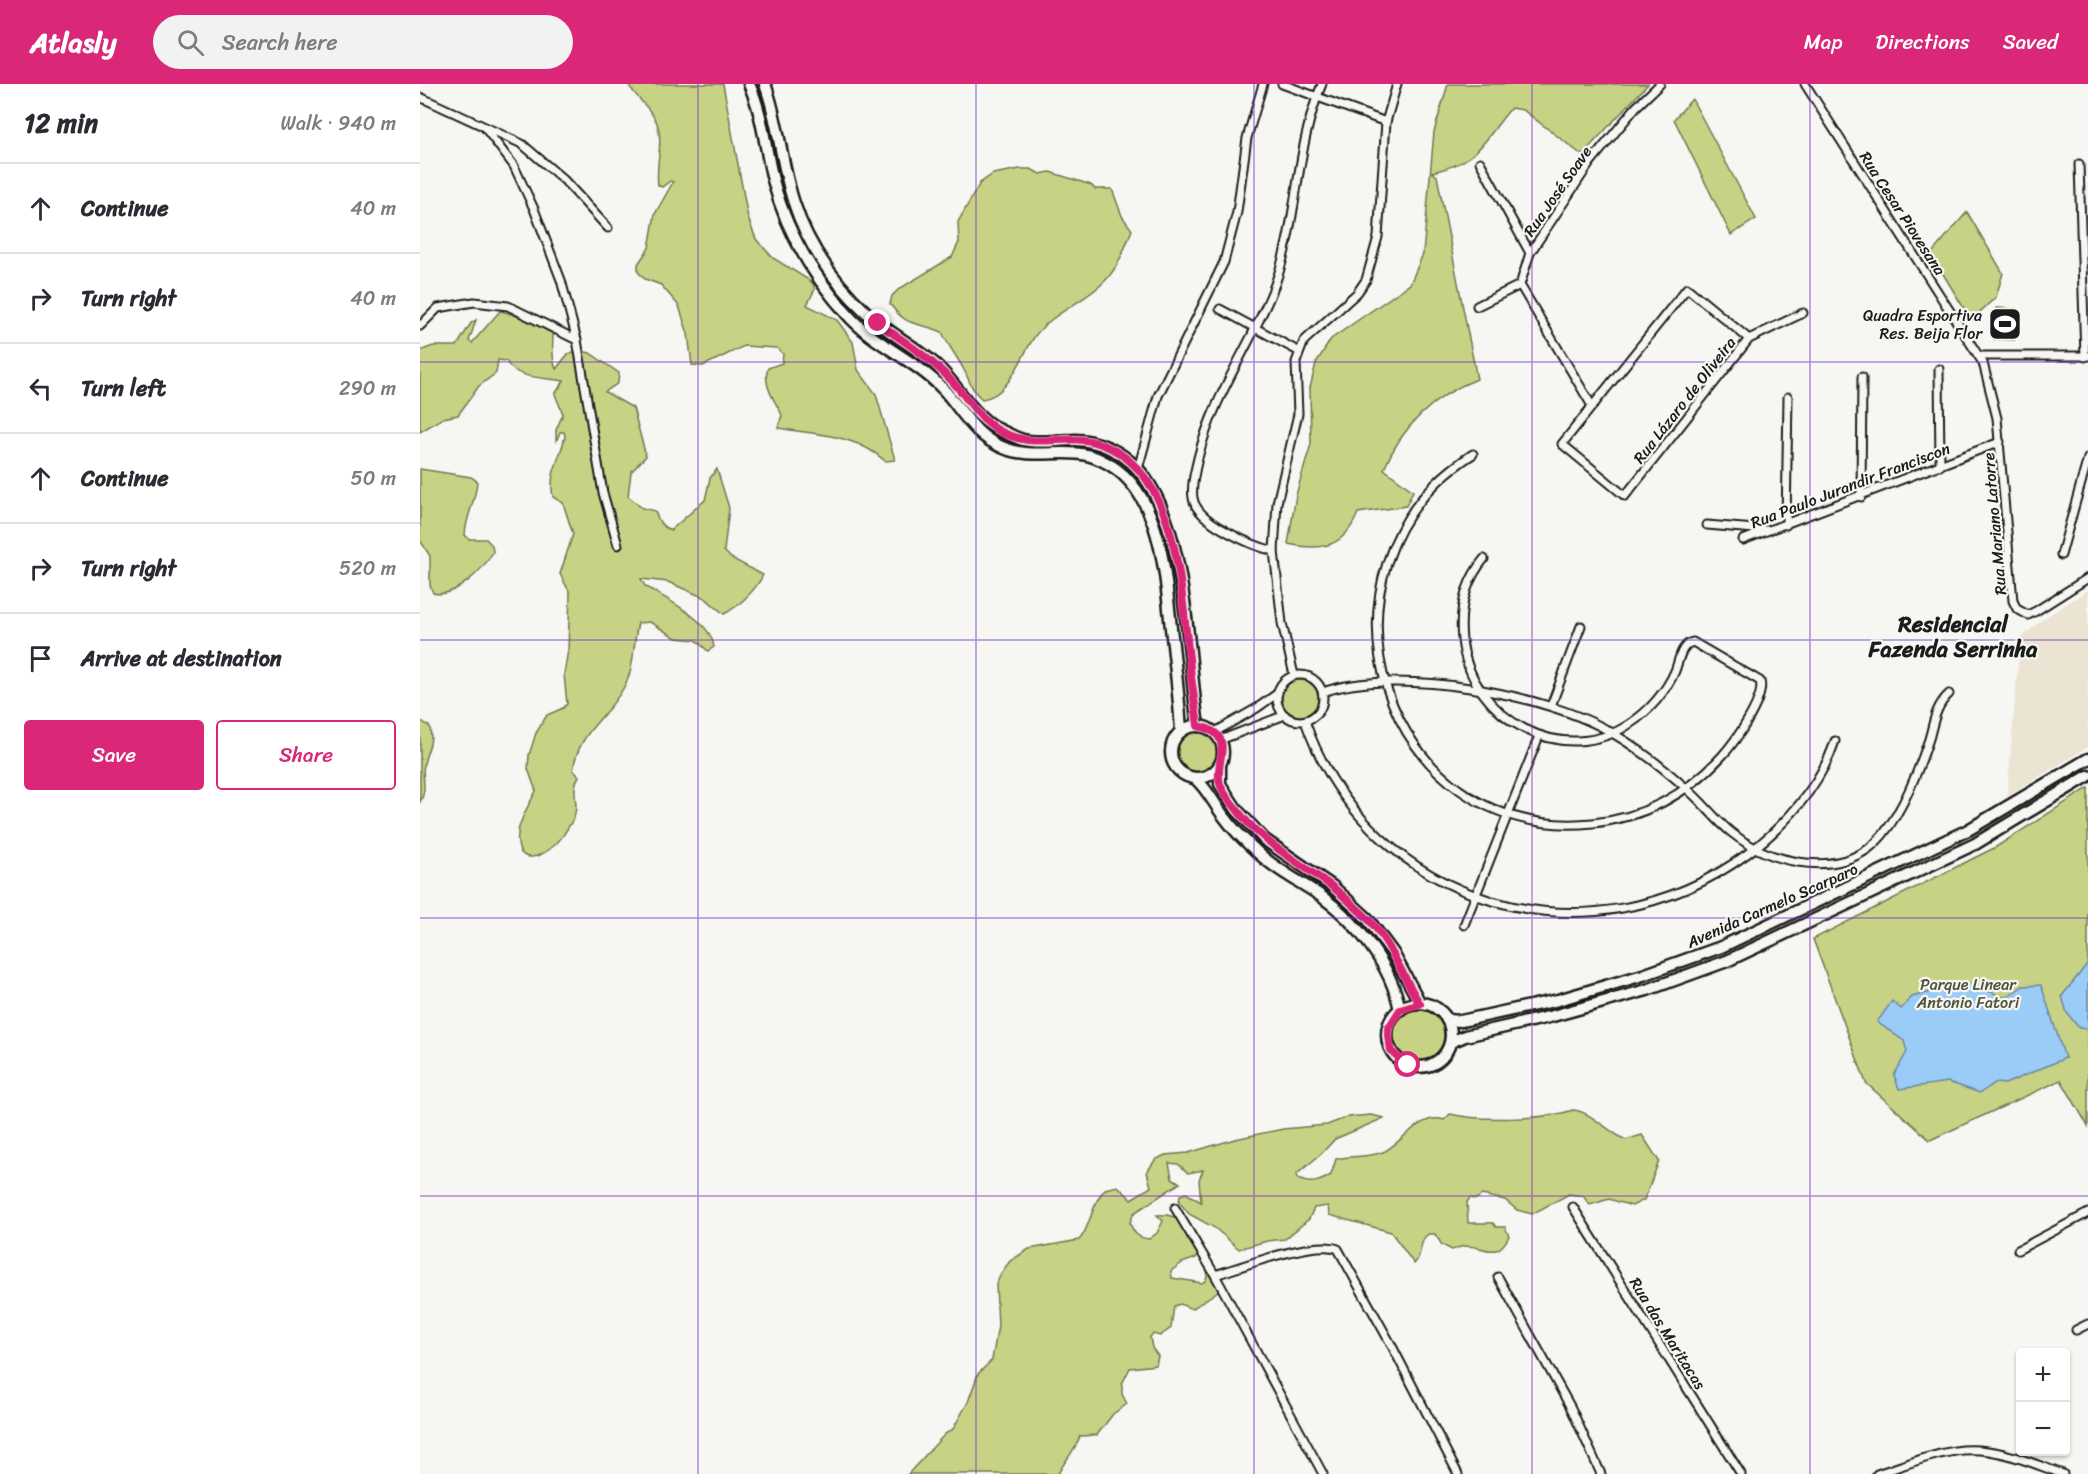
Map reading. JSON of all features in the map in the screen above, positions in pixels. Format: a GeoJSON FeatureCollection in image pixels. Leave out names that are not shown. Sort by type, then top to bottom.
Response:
{"type":"FeatureCollection","features":[{"type":"Feature","properties":{"kind":"main road"},"geometry":{"type":"LineString","coordinates":[[749,84],[782,208],[810,267],[849,317],[876,339],[926,373],[945,391],[967,422],[993,443],[1005,449],[1036,455],[1067,453],[1093,456],[1115,468],[1138,494],[1155,526],[1165,567],[1180,731],[1171,747],[1174,765],[1187,777],[1196,779],[1214,773],[1220,766]]}},
{"type":"Feature","properties":{"kind":"main road"},"geometry":{"type":"LineString","coordinates":[[765,84],[794,204],[807,235],[845,290],[878,323],[935,364],[973,408],[996,429],[1023,440],[1054,442],[1074,440],[1098,443],[1120,453],[1138,469],[1159,504],[1176,548],[1198,726]]}},
{"type":"Feature","properties":{"kind":"main road"},"geometry":{"type":"LineString","coordinates":[[1180,731],[1198,726],[1217,736],[1223,748],[1220,784],[1237,810],[1265,840],[1332,886],[1367,918],[1393,953],[1420,1004]]}},
{"type":"Feature","properties":{"kind":"main road","name":"Avenida Carmelo Scarparo"},"geometry":{"type":"LineString","coordinates":[[1447,1020],[1461,1021],[1558,1000],[1643,975],[1721,947],[1968,830],[2088,759]]}},
{"type":"Feature","properties":{"kind":"main road","name":"Avenida Carmelo Scarparo"},"geometry":{"type":"LineString","coordinates":[[1451,1042],[1465,1036],[1549,1017],[1647,990],[1727,961],[1975,844],[2088,776]]}},
{"type":"Feature","properties":{"kind":"main road"},"geometry":{"type":"LineString","coordinates":[[1196,779],[1205,788],[1225,819],[1256,851],[1323,898],[1356,927],[1380,961],[1396,993],[1400,1010]]}},
{"type":"Feature","properties":{"kind":"main road"},"geometry":{"type":"LineString","coordinates":[[1420,1004],[1441,1011],[1447,1020],[1451,1042],[1446,1052],[1430,1066],[1408,1065],[1391,1051],[1388,1029],[1400,1010],[1420,1004]]}},
{"type":"Feature","properties":{"kind":"street"},"geometry":{"type":"LineString","coordinates":[[1138,469],[1158,396],[1224,262],[1237,212],[1246,138],[1263,84]]}},
{"type":"Feature","properties":{"kind":"street"},"geometry":{"type":"LineString","coordinates":[[1282,84],[1386,122]]}},
{"type":"Feature","properties":{"kind":"street"},"geometry":{"type":"LineString","coordinates":[[1274,551],[1240,538],[1201,514],[1193,500],[1194,475],[1201,446],[1219,395],[1272,291],[1287,244],[1316,97],[1322,84]]}},
{"type":"Feature","properties":{"kind":"street"},"geometry":{"type":"LineString","coordinates":[[1294,675],[1282,623],[1274,551],[1281,484],[1296,429],[1295,376],[1298,351],[1313,330],[1344,306],[1366,280],[1378,237],[1386,122],[1397,84]]}},
{"type":"Feature","properties":{"kind":"street","name":"Rua José Soave"},"geometry":{"type":"LineString","coordinates":[[1520,285],[1530,253],[1590,163],[1636,107],[1660,84]]}},
{"type":"Feature","properties":{"kind":"street","name":"Rua Cesar Piovesana"},"geometry":{"type":"LineString","coordinates":[[1805,84],[1979,356]]}},
{"type":"Feature","properties":{"kind":"street"},"geometry":{"type":"LineString","coordinates":[[420,97],[522,144],[541,158],[608,228]]}},
{"type":"Feature","properties":{"kind":"street"},"geometry":{"type":"LineString","coordinates":[[485,128],[514,166],[534,209],[561,280],[577,340],[603,493],[618,545]]}},
{"type":"Feature","properties":{"kind":"street"},"geometry":{"type":"LineString","coordinates":[[1480,162],[1530,253]]}},
{"type":"Feature","properties":{"kind":"street"},"geometry":{"type":"LineString","coordinates":[[1979,356],[2086,356],[2079,164]]}},
{"type":"Feature","properties":{"kind":"street"},"geometry":{"type":"LineString","coordinates":[[1477,306],[1520,285],[1592,406],[1687,288],[1749,339]]}},
{"type":"Feature","properties":{"kind":"street"},"geometry":{"type":"LineString","coordinates":[[420,326],[438,308],[474,302],[508,306],[577,340]]}},
{"type":"Feature","properties":{"kind":"street"},"geometry":{"type":"LineString","coordinates":[[1220,309],[1298,351]]}},
{"type":"Feature","properties":{"kind":"street","name":"Rua Lázaro de Oliveira"},"geometry":{"type":"LineString","coordinates":[[1592,406],[1562,444],[1625,496],[1749,339],[1803,313]]}},
{"type":"Feature","properties":{"kind":"street","name":"Rua Mariano Latorre"},"geometry":{"type":"LineString","coordinates":[[1979,356],[1991,388],[2000,442],[2013,601],[2017,609],[2028,615],[2088,578]]}},
{"type":"Feature","properties":{"kind":"street"},"geometry":{"type":"LineString","coordinates":[[1939,369],[1940,466]]}},
{"type":"Feature","properties":{"kind":"street"},"geometry":{"type":"LineString","coordinates":[[1861,497],[1862,377]]}},
{"type":"Feature","properties":{"kind":"street"},"geometry":{"type":"LineString","coordinates":[[1786,525],[1788,397]]}},
{"type":"Feature","properties":{"kind":"street","name":"Rua Paulo Jurandir Franciscon"},"geometry":{"type":"LineString","coordinates":[[1743,540],[1861,497],[2000,442]]}},
{"type":"Feature","properties":{"kind":"street"},"geometry":{"type":"LineString","coordinates":[[1473,454],[1432,486],[1415,506],[1390,553],[1382,578],[1376,630],[1385,683],[1407,733],[1425,758],[1462,791],[1508,814],[1556,824],[1603,822],[1649,810],[1687,789],[1710,769],[1739,734],[1762,686],[1756,676],[1698,644],[1689,643],[1664,691],[1649,708],[1614,734],[1555,740],[1539,736],[1501,714],[1478,689],[1466,658],[1461,628],[1469,583],[1484,559]]}},
{"type":"Feature","properties":{"kind":"street"},"geometry":{"type":"LineString","coordinates":[[2061,555],[2088,458]]}},
{"type":"Feature","properties":{"kind":"street"},"geometry":{"type":"LineString","coordinates":[[1707,525],[1770,530]]}},
{"type":"Feature","properties":{"kind":"street"},"geometry":{"type":"LineString","coordinates":[[1551,706],[1581,626]]}},
{"type":"Feature","properties":{"kind":"street"},"geometry":{"type":"LineString","coordinates":[[1217,736],[1278,693],[1285,680],[1294,675],[1305,675],[1314,679],[1323,692],[1323,703],[1318,712],[1305,721],[1294,720],[1286,715],[1278,703],[1278,693]]}},
{"type":"Feature","properties":{"kind":"street"},"geometry":{"type":"LineString","coordinates":[[1323,692],[1385,683],[1478,689],[1551,706],[1614,734],[1687,789],[1732,833],[1755,848],[1785,859],[1805,863],[1839,861],[1869,848],[1879,840],[1904,801],[1917,772],[1938,707],[1948,694]]}},
{"type":"Feature","properties":{"kind":"street"},"geometry":{"type":"LineString","coordinates":[[1217,736],[1286,715]]}},
{"type":"Feature","properties":{"kind":"street"},"geometry":{"type":"LineString","coordinates":[[1305,721],[1328,775],[1365,824],[1406,860],[1427,874],[1476,896],[1520,908],[1549,912],[1610,911],[1676,894],[1705,881],[1755,848],[1799,804],[1826,763],[1835,741]]}},
{"type":"Feature","properties":{"kind":"street"},"geometry":{"type":"LineString","coordinates":[[1464,925],[1539,736]]}},
{"type":"Feature","properties":{"kind":"street","name":"Rua das Maritacas"},"geometry":{"type":"LineString","coordinates":[[1573,1207],[1741,1474]]}},
{"type":"Feature","properties":{"kind":"street"},"geometry":{"type":"LineString","coordinates":[[1175,1208],[1215,1275],[1323,1474]]}},
{"type":"Feature","properties":{"kind":"street"},"geometry":{"type":"LineString","coordinates":[[2018,1250],[2088,1213]]}},
{"type":"Feature","properties":{"kind":"street"},"geometry":{"type":"LineString","coordinates":[[1215,1275],[1318,1246],[1338,1249],[1392,1346],[1458,1474]]}},
{"type":"Feature","properties":{"kind":"street"},"geometry":{"type":"LineString","coordinates":[[1498,1277],[1571,1408],[1601,1474]]}},
{"type":"Feature","properties":{"kind":"street"},"geometry":{"type":"LineString","coordinates":[[2076,1330],[2088,1324]]}},
{"type":"Feature","properties":{"kind":"street"},"geometry":{"type":"LineString","coordinates":[[1877,1474],[1930,1457],[1964,1450],[2010,1456],[2063,1474]]}},
{"type":"Feature","properties":{"kind":"shaded area"},"geometry":{"type":"Polygon","coordinates":[[[2088,590],[2088,747],[2007,796],[2020,639],[2042,620],[2088,590]]]}},
{"type":"Feature","properties":{"kind":"green space"},"geometry":{"type":"Polygon","coordinates":[[[628,84],[723,84],[748,218],[756,239],[773,258],[812,282],[815,289],[807,305],[837,320],[853,342],[858,370],[876,394],[895,460],[885,461],[862,445],[835,437],[778,428],[782,415],[770,392],[767,380],[768,368],[782,363],[783,354],[777,348],[744,346],[703,366],[692,365],[688,334],[679,306],[661,285],[645,279],[638,272],[638,264],[649,248],[655,214],[673,182],[670,181],[662,187],[658,185],[660,138],[657,123],[628,84]]]}},
{"type":"Feature","properties":{"kind":"green space"},"geometry":{"type":"Polygon","coordinates":[[[1448,84],[1648,84],[1582,155],[1523,110],[1511,108],[1479,149],[1461,163],[1432,172],[1437,176],[1477,379],[1447,394],[1421,414],[1391,453],[1384,469],[1413,491],[1406,506],[1358,513],[1346,534],[1330,544],[1311,547],[1288,544],[1296,495],[1311,444],[1310,388],[1316,363],[1331,339],[1410,284],[1423,254],[1434,132],[1448,84]]]}},
{"type":"Feature","properties":{"kind":"green space"},"geometry":{"type":"Polygon","coordinates":[[[1692,99],[1756,219],[1731,235],[1674,119],[1692,99]]]}},
{"type":"Feature","properties":{"kind":"green space"},"geometry":{"type":"Polygon","coordinates":[[[1031,169],[1040,174],[1050,172],[1091,185],[1095,189],[1112,189],[1122,216],[1132,230],[1121,258],[1104,282],[1050,320],[1035,336],[1007,383],[1000,391],[982,399],[973,389],[942,332],[908,321],[890,304],[892,296],[899,289],[952,257],[959,242],[958,222],[980,183],[993,174],[1031,169]]]}},
{"type":"Feature","properties":{"kind":"green space"},"geometry":{"type":"Polygon","coordinates":[[[1967,212],[2003,273],[1996,297],[1971,320],[1931,254],[1967,212]]]}},
{"type":"Feature","properties":{"kind":"green space","name":"Quadra Esportiva Res. Beija Flor"},"geometry":{"type":"Polygon","coordinates":[[[1996,308],[2016,309],[2014,340],[1994,339],[1996,308]]]}},
{"type":"Feature","properties":{"kind":"green space"},"geometry":{"type":"Polygon","coordinates":[[[500,311],[554,330],[553,350],[556,369],[568,354],[582,351],[590,353],[619,373],[618,383],[605,392],[633,408],[646,456],[631,472],[628,496],[642,508],[655,511],[662,525],[671,530],[705,500],[710,478],[717,469],[729,508],[724,551],[731,558],[763,575],[746,598],[724,614],[705,598],[668,582],[641,579],[645,586],[676,604],[697,620],[711,637],[714,647],[708,651],[696,640],[676,638],[650,622],[638,623],[628,679],[617,698],[587,735],[576,756],[573,770],[579,776],[575,788],[576,808],[573,819],[556,844],[533,857],[521,853],[518,845],[520,823],[536,791],[528,769],[529,755],[536,733],[547,715],[567,704],[564,674],[568,650],[570,593],[560,574],[573,534],[563,503],[553,497],[552,488],[552,480],[565,436],[564,432],[560,432],[556,442],[556,430],[563,414],[555,394],[564,381],[523,375],[516,372],[506,361],[498,360],[496,373],[479,386],[458,415],[443,418],[420,432],[420,351],[433,346],[457,346],[471,323],[476,320],[469,341],[472,343],[500,311]]]}},
{"type":"Feature","properties":{"kind":"green space"},"geometry":{"type":"Polygon","coordinates":[[[420,469],[471,477],[477,481],[465,535],[469,539],[486,539],[492,545],[493,552],[476,574],[459,587],[441,594],[433,593],[430,585],[430,556],[420,540],[420,469]]]}},
{"type":"Feature","properties":{"kind":"green space"},"geometry":{"type":"Polygon","coordinates":[[[1300,680],[1313,685],[1318,698],[1313,711],[1300,716],[1287,711],[1282,698],[1287,685],[1300,680]]]}},
{"type":"Feature","properties":{"kind":"green space"},"geometry":{"type":"Polygon","coordinates":[[[420,720],[430,727],[431,739],[423,769],[424,793],[420,802],[420,720]]]}},
{"type":"Feature","properties":{"kind":"green space"},"geometry":{"type":"Polygon","coordinates":[[[1197,732],[1205,733],[1211,738],[1216,744],[1216,760],[1211,766],[1205,771],[1197,772],[1189,771],[1183,766],[1178,760],[1177,752],[1178,744],[1183,738],[1189,733],[1197,732]]]}},
{"type":"Feature","properties":{"kind":"green space","name":"Parque Linear Antonio Fatori"},"geometry":{"type":"Polygon","coordinates":[[[2088,788],[2088,1126],[2061,1080],[1930,1140],[1866,1083],[1813,939],[1996,847],[2088,788]]]}},
{"type":"Feature","properties":{"kind":"green space"},"geometry":{"type":"Polygon","coordinates":[[[1419,1010],[1428,1012],[1439,1021],[1444,1035],[1442,1044],[1433,1055],[1419,1060],[1410,1058],[1399,1049],[1394,1035],[1396,1026],[1405,1015],[1419,1010]]]}},
{"type":"Feature","properties":{"kind":"green space"},"geometry":{"type":"Polygon","coordinates":[[[1573,1110],[1586,1114],[1626,1140],[1642,1135],[1659,1161],[1644,1200],[1632,1206],[1609,1199],[1590,1205],[1583,1196],[1569,1194],[1532,1214],[1517,1210],[1505,1200],[1482,1195],[1476,1199],[1470,1198],[1467,1202],[1468,1223],[1493,1223],[1496,1227],[1505,1227],[1509,1236],[1504,1244],[1495,1250],[1466,1246],[1452,1250],[1442,1245],[1435,1234],[1428,1234],[1414,1264],[1391,1232],[1329,1215],[1328,1206],[1314,1208],[1309,1219],[1285,1239],[1267,1241],[1239,1249],[1215,1228],[1189,1214],[1179,1202],[1180,1195],[1186,1193],[1201,1202],[1199,1180],[1203,1170],[1188,1173],[1178,1164],[1169,1163],[1172,1178],[1180,1183],[1134,1213],[1130,1222],[1131,1226],[1139,1236],[1149,1239],[1157,1233],[1163,1221],[1157,1215],[1166,1215],[1183,1221],[1195,1233],[1199,1249],[1196,1258],[1182,1263],[1171,1271],[1172,1278],[1202,1283],[1206,1280],[1208,1270],[1211,1269],[1221,1289],[1192,1309],[1180,1304],[1174,1306],[1171,1328],[1160,1336],[1153,1334],[1150,1337],[1152,1348],[1158,1356],[1156,1365],[1130,1368],[1122,1384],[1122,1394],[1127,1404],[1113,1414],[1097,1435],[1080,1436],[1058,1474],[908,1474],[945,1434],[953,1429],[968,1402],[978,1374],[992,1360],[998,1326],[996,1285],[1010,1261],[1029,1249],[1079,1240],[1105,1189],[1118,1186],[1131,1199],[1151,1187],[1147,1172],[1155,1160],[1165,1155],[1188,1153],[1235,1139],[1283,1129],[1327,1125],[1348,1117],[1371,1115],[1384,1118],[1335,1139],[1296,1175],[1302,1181],[1315,1182],[1331,1175],[1336,1159],[1383,1152],[1418,1125],[1435,1119],[1444,1120],[1450,1114],[1477,1118],[1512,1118],[1546,1116],[1573,1110]]]}},
{"type":"Feature","properties":{"kind":"water"},"geometry":{"type":"Polygon","coordinates":[[[2088,963],[2088,1029],[2079,1028],[2067,1013],[2062,996],[2088,963]]]}},
{"type":"Feature","properties":{"kind":"water"},"geometry":{"type":"Polygon","coordinates":[[[1967,982],[2005,998],[2023,986],[2041,985],[2065,1058],[2005,1084],[1995,1083],[1980,1093],[1948,1082],[1899,1089],[1894,1075],[1907,1052],[1904,1041],[1877,1022],[1892,1001],[1901,1009],[1912,997],[1967,982]]]}},
{"type":"Feature","properties":{"kind":"place","name":"Quadra Esportiva Res. Beija Flor"},"geometry":{"type":"Point","coordinates":[2005,324]}},
{"type":"Feature","properties":{"kind":"district","name":"Residencial Fazenda Serrinha"},"geometry":{"type":"Point","coordinates":[1953,636]}},
{"type":"Feature","properties":{"kind":"route"},"geometry":{"type":"LineString","coordinates":[[878,323],[935,364],[973,408],[996,429],[1023,440],[1054,442],[1074,440],[1098,443],[1120,453],[1138,469],[1167,519],[1176,548],[1198,726],[1215,732],[1220,740],[1223,758],[1220,766],[1220,784],[1237,810],[1265,840],[1332,886],[1367,918],[1393,953],[1420,1004],[1409,1005],[1400,1010],[1392,1019],[1388,1029],[1391,1051],[1408,1065]]}}]}
